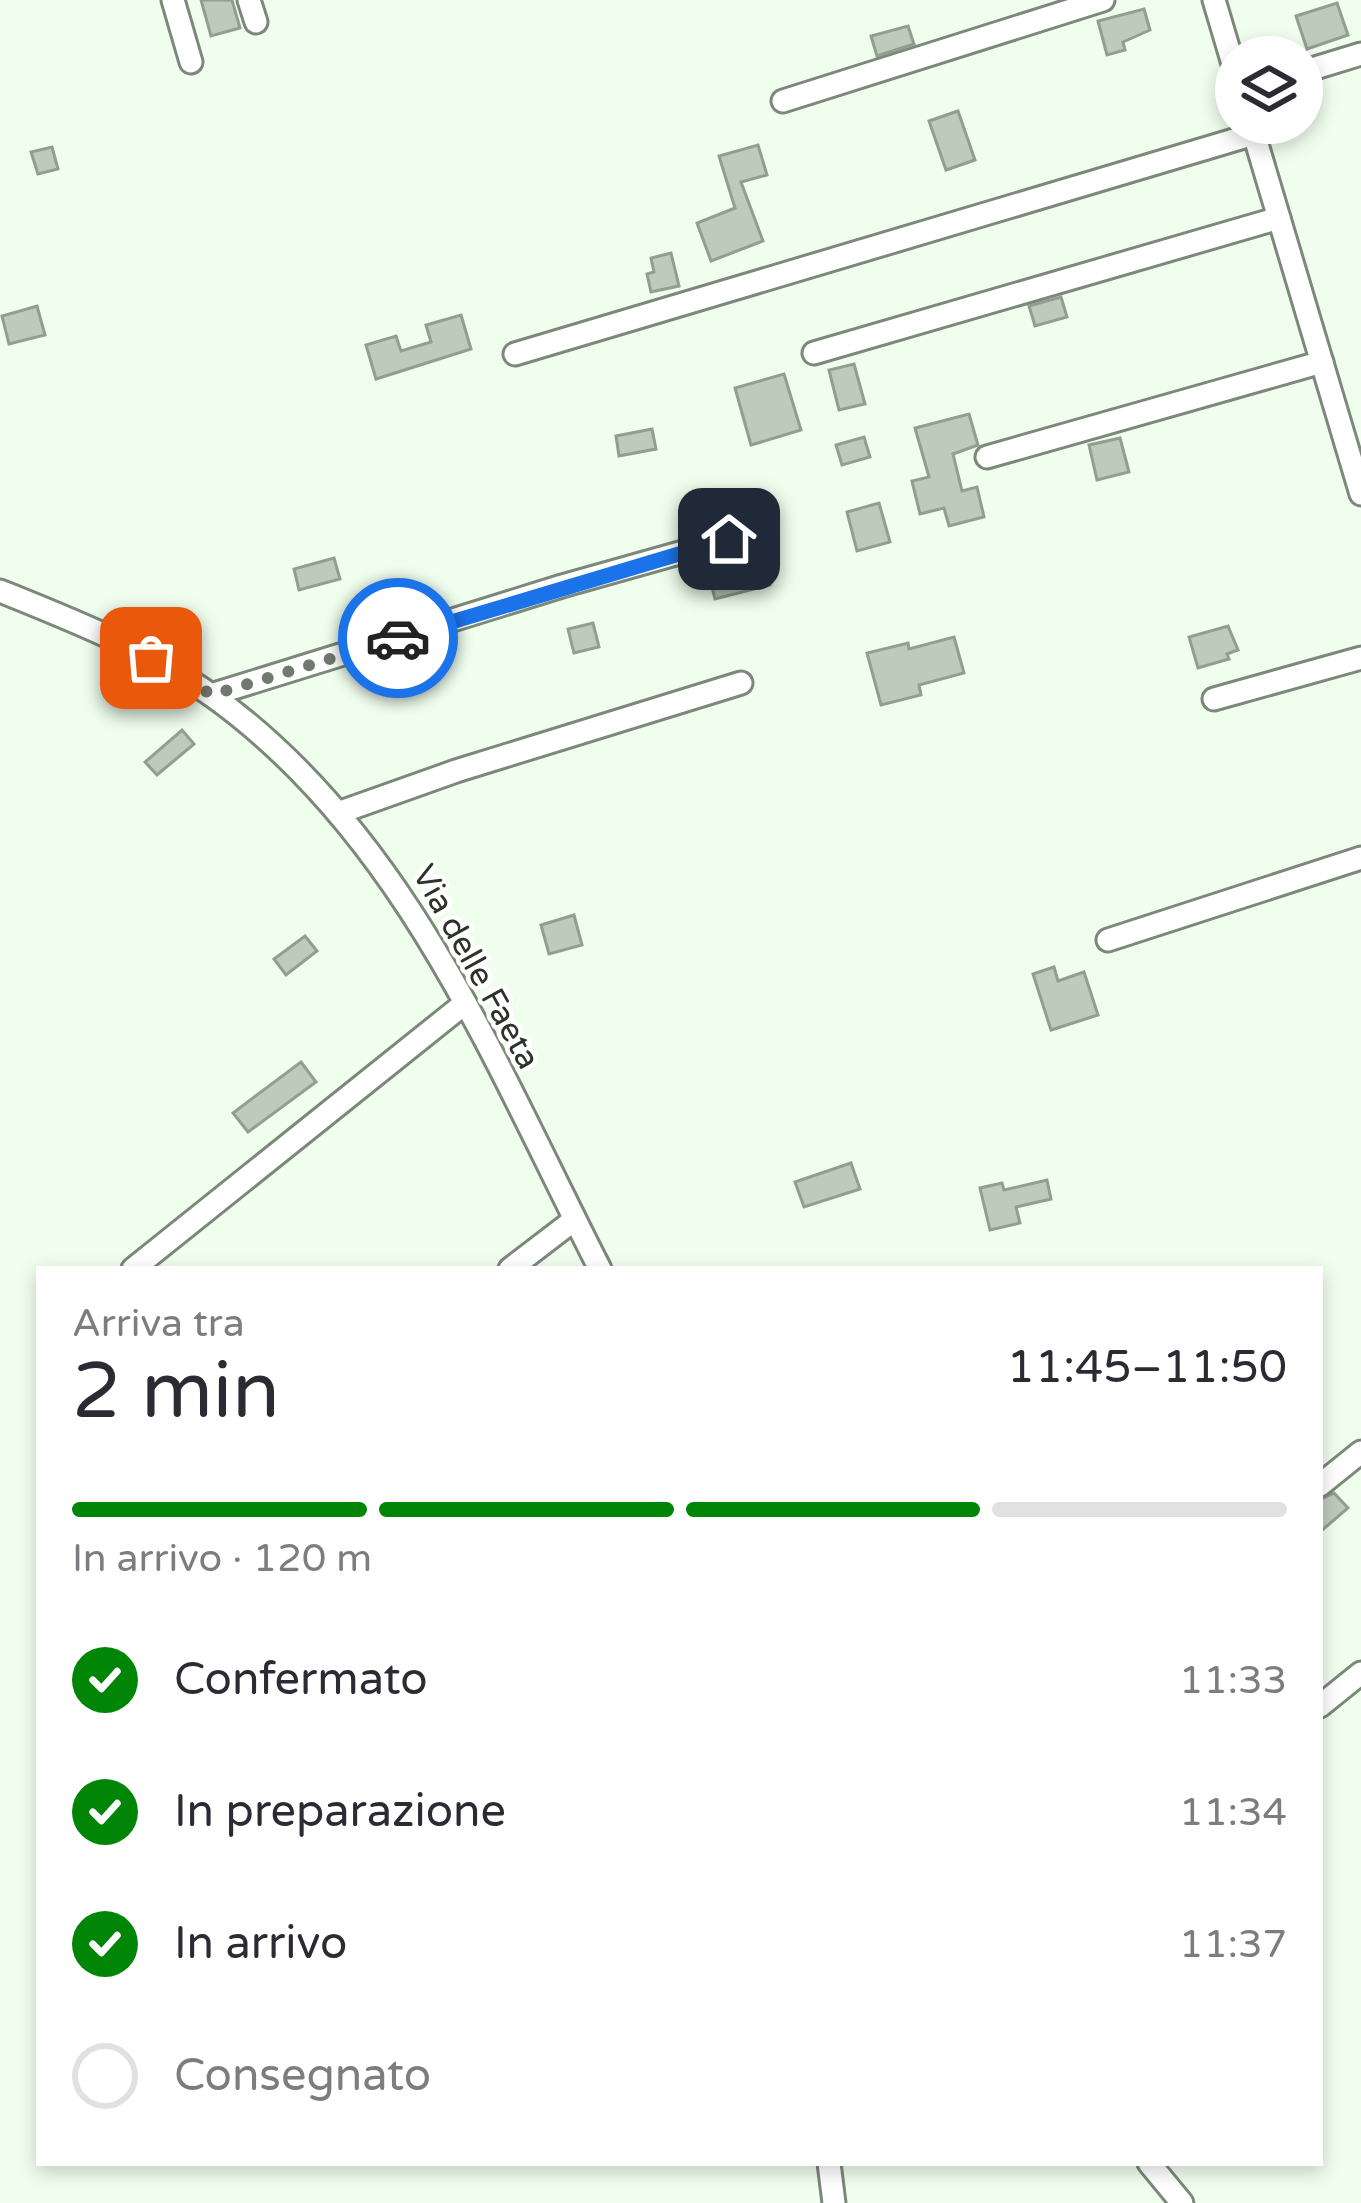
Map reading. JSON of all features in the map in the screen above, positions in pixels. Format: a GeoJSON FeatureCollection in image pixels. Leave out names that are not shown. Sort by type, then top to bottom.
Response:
{"type":"FeatureCollection","features":[{"type":"Feature","properties":{"kind":"street"},"geometry":{"type":"LineString","coordinates":[[173,0],[191,62]]}},
{"type":"Feature","properties":{"kind":"street"},"geometry":{"type":"LineString","coordinates":[[783,101],[1103,0]]}},
{"type":"Feature","properties":{"kind":"street"},"geometry":{"type":"LineString","coordinates":[[1214,0],[1225,36]]}},
{"type":"Feature","properties":{"kind":"street"},"geometry":{"type":"LineString","coordinates":[[1323,66],[1361,54]]}},
{"type":"Feature","properties":{"kind":"street"},"geometry":{"type":"LineString","coordinates":[[515,354],[1215,140]]}},
{"type":"Feature","properties":{"kind":"street"},"geometry":{"type":"LineString","coordinates":[[1257,144],[1361,494]]}},
{"type":"Feature","properties":{"kind":"street"},"geometry":{"type":"LineString","coordinates":[[814,353],[1279,218]]}},
{"type":"Feature","properties":{"kind":"street"},"geometry":{"type":"LineString","coordinates":[[987,457],[1322,362]]}},
{"type":"Feature","properties":{"kind":"street"},"geometry":{"type":"LineString","coordinates":[[212,695],[729,539]]}},
{"type":"Feature","properties":{"kind":"street","name":"Via delle Faeta"},"geometry":{"type":"LineString","coordinates":[[0,591],[120,639],[212,695],[283,753],[368,846],[436,949],[597,1266]]}},
{"type":"Feature","properties":{"kind":"street"},"geometry":{"type":"LineString","coordinates":[[1214,699],[1361,658]]}},
{"type":"Feature","properties":{"kind":"street"},"geometry":{"type":"LineString","coordinates":[[338,814],[456,771],[741,683]]}},
{"type":"Feature","properties":{"kind":"street"},"geometry":{"type":"LineString","coordinates":[[1108,940],[1361,858]]}},
{"type":"Feature","properties":{"kind":"street"},"geometry":{"type":"LineString","coordinates":[[137,1266],[464,1004]]}},
{"type":"Feature","properties":{"kind":"street"},"geometry":{"type":"LineString","coordinates":[[514,1266],[574,1220]]}},
{"type":"Feature","properties":{"kind":"street"},"geometry":{"type":"LineString","coordinates":[[1323,1483],[1361,1452]]}},
{"type":"Feature","properties":{"kind":"street"},"geometry":{"type":"LineString","coordinates":[[1323,1704],[1361,1673]]}},
{"type":"Feature","properties":{"kind":"street"},"geometry":{"type":"LineString","coordinates":[[829,2166],[834,2203]]}},
{"type":"Feature","properties":{"kind":"street"},"geometry":{"type":"LineString","coordinates":[[1151,2166],[1182,2203]]}},
{"type":"Feature","properties":{"kind":"building"},"geometry":{"type":"Polygon","coordinates":[[[201,0],[232,0],[240,28],[211,36],[201,0]]]}},
{"type":"Feature","properties":{"kind":"building"},"geometry":{"type":"Polygon","coordinates":[[[1337,3],[1348,35],[1323,44],[1323,36],[1303,36],[1296,16],[1337,3]]]}},
{"type":"Feature","properties":{"kind":"building"},"geometry":{"type":"Polygon","coordinates":[[[1144,9],[1150,30],[1123,42],[1125,50],[1107,55],[1098,21],[1144,9]]]}},
{"type":"Feature","properties":{"kind":"building"},"geometry":{"type":"Polygon","coordinates":[[[908,26],[914,44],[877,56],[871,36],[908,26]]]}},
{"type":"Feature","properties":{"kind":"building"},"geometry":{"type":"Polygon","coordinates":[[[958,111],[975,160],[946,170],[929,121],[958,111]]]}},
{"type":"Feature","properties":{"kind":"building"},"geometry":{"type":"Polygon","coordinates":[[[758,145],[767,175],[741,182],[763,241],[711,261],[697,223],[735,208],[719,156],[758,145]]]}},
{"type":"Feature","properties":{"kind":"building"},"geometry":{"type":"Polygon","coordinates":[[[52,147],[58,169],[38,174],[31,152],[52,147]]]}},
{"type":"Feature","properties":{"kind":"building"},"geometry":{"type":"Polygon","coordinates":[[[671,253],[679,286],[651,292],[647,274],[654,272],[651,258],[671,253]]]}},
{"type":"Feature","properties":{"kind":"building"},"geometry":{"type":"Polygon","coordinates":[[[1061,297],[1067,317],[1035,326],[1029,306],[1061,297]]]}},
{"type":"Feature","properties":{"kind":"building"},"geometry":{"type":"Polygon","coordinates":[[[37,306],[45,335],[9,344],[2,316],[37,306]]]}},
{"type":"Feature","properties":{"kind":"building"},"geometry":{"type":"Polygon","coordinates":[[[461,315],[471,349],[376,379],[366,345],[396,336],[401,351],[431,342],[426,325],[461,315]]]}},
{"type":"Feature","properties":{"kind":"building"},"geometry":{"type":"Polygon","coordinates":[[[854,364],[865,404],[839,410],[829,370],[854,364]]]}},
{"type":"Feature","properties":{"kind":"building"},"geometry":{"type":"Polygon","coordinates":[[[784,374],[801,430],[751,445],[735,388],[784,374]]]}},
{"type":"Feature","properties":{"kind":"building"},"geometry":{"type":"Polygon","coordinates":[[[969,414],[978,445],[953,454],[962,491],[977,487],[984,517],[949,526],[944,508],[920,514],[912,481],[929,477],[915,428],[969,414]]]}},
{"type":"Feature","properties":{"kind":"building"},"geometry":{"type":"Polygon","coordinates":[[[652,429],[656,449],[619,456],[616,436],[652,429]]]}},
{"type":"Feature","properties":{"kind":"building"},"geometry":{"type":"Polygon","coordinates":[[[864,437],[870,457],[842,465],[836,445],[864,437]]]}},
{"type":"Feature","properties":{"kind":"building"},"geometry":{"type":"Polygon","coordinates":[[[1120,438],[1129,472],[1097,480],[1089,445],[1120,438]]]}},
{"type":"Feature","properties":{"kind":"building"},"geometry":{"type":"Polygon","coordinates":[[[879,503],[890,542],[857,551],[847,512],[879,503]]]}},
{"type":"Feature","properties":{"kind":"building"},"geometry":{"type":"Polygon","coordinates":[[[758,541],[770,585],[715,599],[708,572],[737,565],[734,553],[758,541]]]}},
{"type":"Feature","properties":{"kind":"building"},"geometry":{"type":"Polygon","coordinates":[[[334,558],[340,579],[299,590],[294,569],[334,558]]]}},
{"type":"Feature","properties":{"kind":"building"},"geometry":{"type":"Polygon","coordinates":[[[593,623],[599,647],[574,653],[568,629],[593,623]]]}},
{"type":"Feature","properties":{"kind":"building"},"geometry":{"type":"Polygon","coordinates":[[[1228,626],[1238,650],[1227,654],[1229,659],[1198,668],[1189,637],[1228,626]]]}},
{"type":"Feature","properties":{"kind":"building"},"geometry":{"type":"Polygon","coordinates":[[[954,637],[964,673],[919,685],[921,695],[881,705],[867,653],[908,643],[909,649],[954,637]]]}},
{"type":"Feature","properties":{"kind":"building"},"geometry":{"type":"Polygon","coordinates":[[[182,730],[194,744],[157,775],[145,762],[182,730]]]}},
{"type":"Feature","properties":{"kind":"building"},"geometry":{"type":"Polygon","coordinates":[[[574,915],[582,945],[549,954],[541,925],[574,915]]]}},
{"type":"Feature","properties":{"kind":"building"},"geometry":{"type":"Polygon","coordinates":[[[305,936],[317,951],[286,975],[274,959],[305,936]]]}},
{"type":"Feature","properties":{"kind":"building"},"geometry":{"type":"Polygon","coordinates":[[[1054,967],[1058,981],[1084,972],[1098,1015],[1051,1030],[1033,974],[1054,967]]]}},
{"type":"Feature","properties":{"kind":"building"},"geometry":{"type":"Polygon","coordinates":[[[301,1062],[316,1082],[248,1132],[233,1113],[301,1062]]]}},
{"type":"Feature","properties":{"kind":"building"},"geometry":{"type":"Polygon","coordinates":[[[851,1163],[860,1189],[804,1207],[795,1182],[851,1163]]]}},
{"type":"Feature","properties":{"kind":"building"},"geometry":{"type":"Polygon","coordinates":[[[1047,1180],[1051,1199],[1016,1207],[1020,1223],[990,1230],[980,1188],[1002,1183],[1004,1190],[1047,1180]]]}},
{"type":"Feature","properties":{"kind":"building"},"geometry":{"type":"Polygon","coordinates":[[[1334,1493],[1348,1508],[1323,1529],[1323,1498],[1334,1493]]]}},
{"type":"Feature","properties":{"kind":"way so far"},"geometry":{"type":"LineString","coordinates":[[151,658],[212,695],[398,638]]}},
{"type":"Feature","properties":{"kind":"route"},"geometry":{"type":"LineString","coordinates":[[398,638],[729,539]]}}]}
